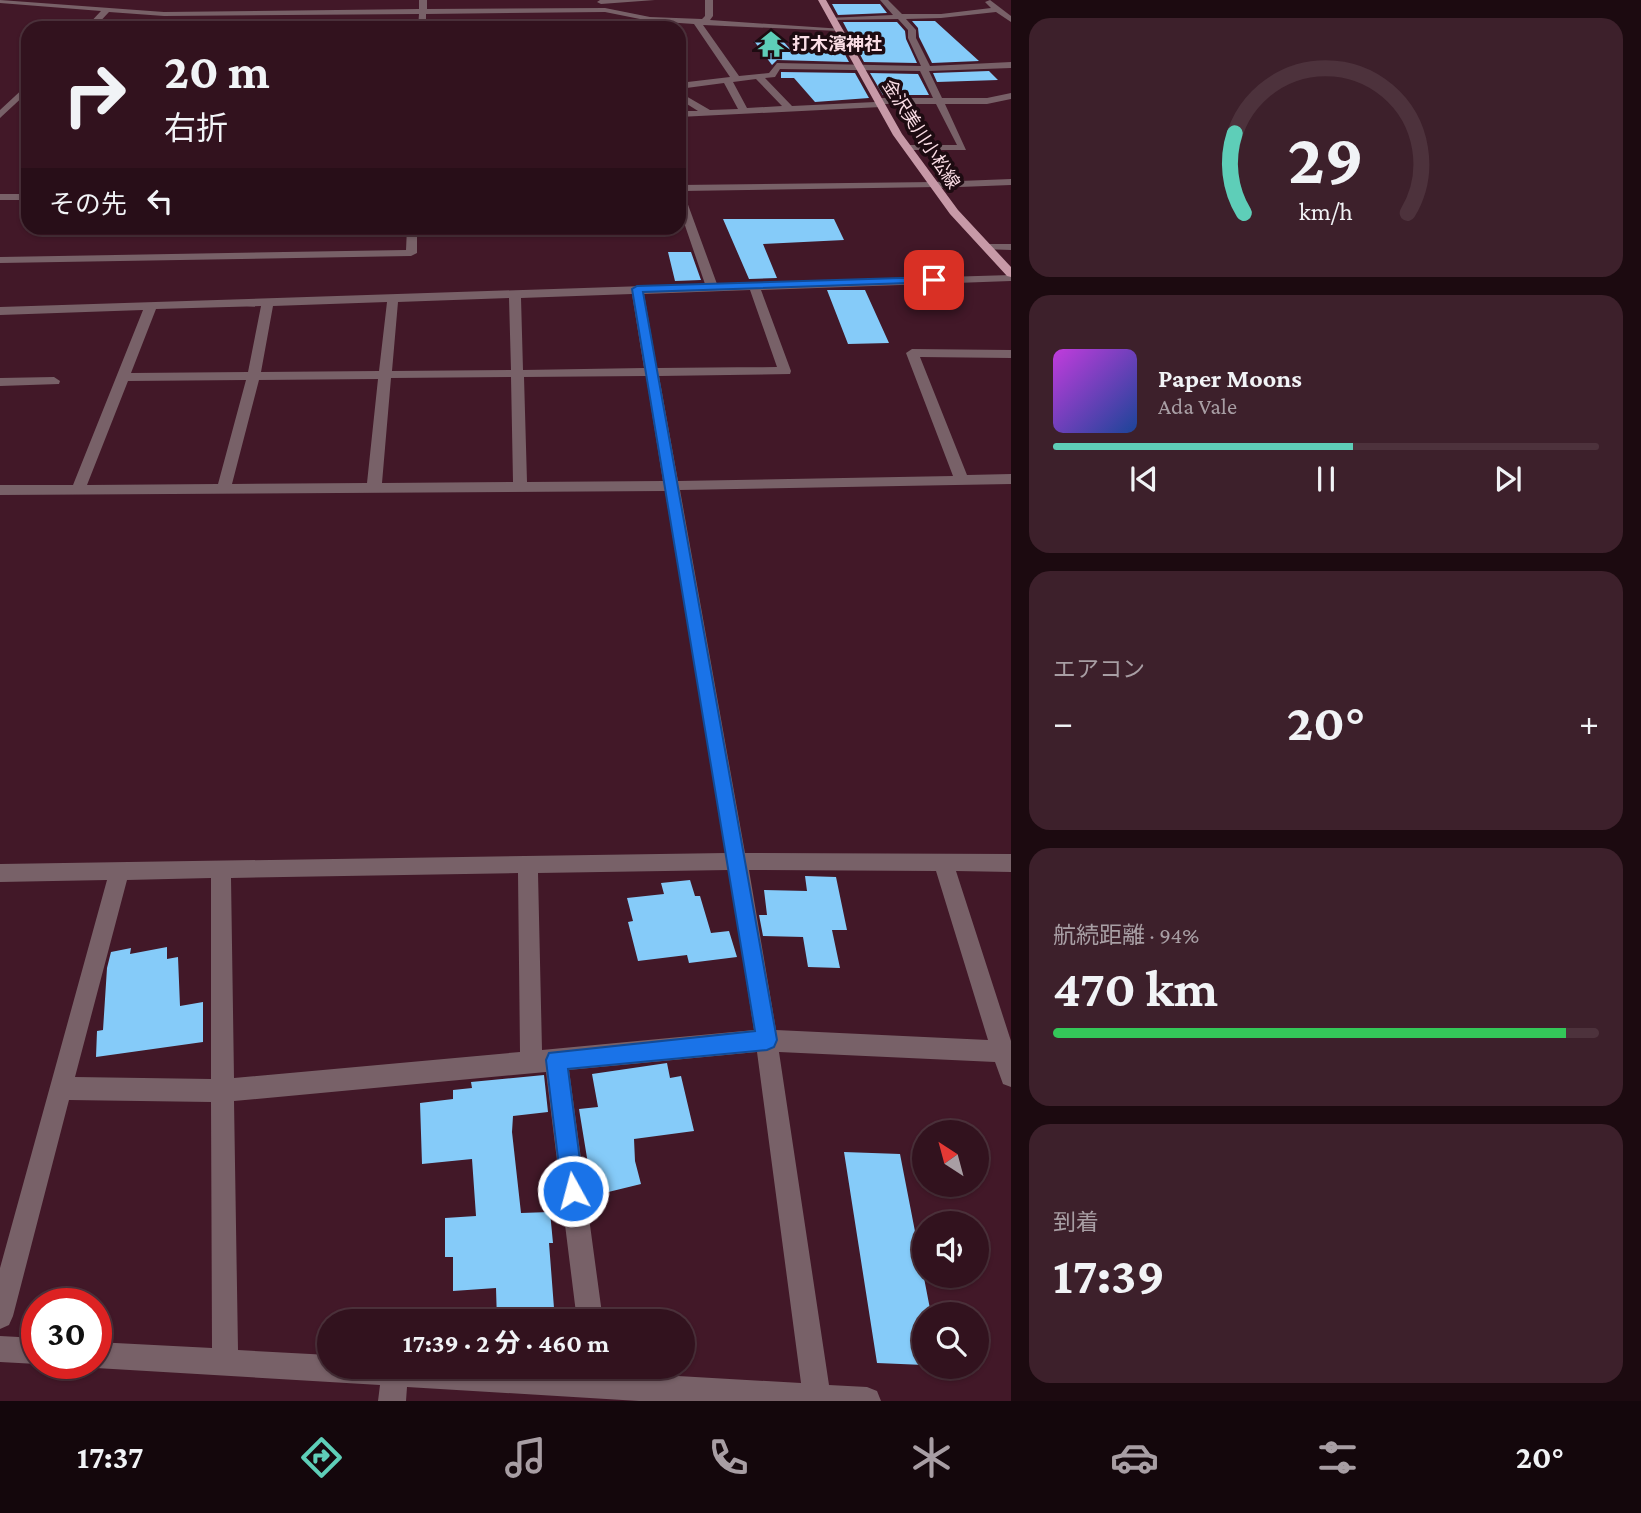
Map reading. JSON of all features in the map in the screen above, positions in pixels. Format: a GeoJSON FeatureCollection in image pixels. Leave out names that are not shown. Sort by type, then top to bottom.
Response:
{"type":"FeatureCollection","features":[{"type":"Feature","properties":{"kind":"main road","name":"金沢美川小松線"},"geometry":{"type":"LineString","coordinates":[[822,0],[850,45],[858,67],[907,147],[934,185],[1011,276]]}},
{"type":"Feature","properties":{"kind":"street"},"geometry":{"type":"LineString","coordinates":[[58,7],[66,0]]}},
{"type":"Feature","properties":{"kind":"street"},"geometry":{"type":"LineString","coordinates":[[234,14],[245,0]]}},
{"type":"Feature","properties":{"kind":"street"},"geometry":{"type":"LineString","coordinates":[[422,21],[423,0]]}},
{"type":"Feature","properties":{"kind":"street"},"geometry":{"type":"LineString","coordinates":[[0,1],[156,18],[234,14],[422,13],[651,0]]}},
{"type":"Feature","properties":{"kind":"street"},"geometry":{"type":"LineString","coordinates":[[700,23],[709,16],[709,0]]}},
{"type":"Feature","properties":{"kind":"street"},"geometry":{"type":"LineString","coordinates":[[884,0],[912,30],[912,38],[925,69],[963,148],[907,147]]}},
{"type":"Feature","properties":{"kind":"street"},"geometry":{"type":"LineString","coordinates":[[986,0],[1011,20]]}},
{"type":"Feature","properties":{"kind":"street"},"geometry":{"type":"LineString","coordinates":[[602,4],[650,19],[675,21]]}},
{"type":"Feature","properties":{"kind":"street"},"geometry":{"type":"LineString","coordinates":[[602,4],[610,19]]}},
{"type":"Feature","properties":{"kind":"street"},"geometry":{"type":"LineString","coordinates":[[832,18],[941,16],[998,9]]}},
{"type":"Feature","properties":{"kind":"street"},"geometry":{"type":"LineString","coordinates":[[96,21],[106,11]]}},
{"type":"Feature","properties":{"kind":"street"},"geometry":{"type":"LineString","coordinates":[[686,22],[839,29]]}},
{"type":"Feature","properties":{"kind":"street"},"geometry":{"type":"LineString","coordinates":[[700,23],[731,80],[744,111]]}},
{"type":"Feature","properties":{"kind":"street"},"geometry":{"type":"LineString","coordinates":[[686,85],[772,75],[777,66],[925,69],[1011,65]]}},
{"type":"Feature","properties":{"kind":"street"},"geometry":{"type":"LineString","coordinates":[[758,76],[789,108]]}},
{"type":"Feature","properties":{"kind":"street"},"geometry":{"type":"LineString","coordinates":[[0,115],[21,95]]}},
{"type":"Feature","properties":{"kind":"street"},"geometry":{"type":"LineString","coordinates":[[686,114],[880,102],[987,101],[1011,96]]}},
{"type":"Feature","properties":{"kind":"street"},"geometry":{"type":"LineString","coordinates":[[686,99],[708,113]]}},
{"type":"Feature","properties":{"kind":"street"},"geometry":{"type":"LineString","coordinates":[[686,190],[1011,183]]}},
{"type":"Feature","properties":{"kind":"street"},"geometry":{"type":"LineString","coordinates":[[0,197],[21,197]]}},
{"type":"Feature","properties":{"kind":"street"},"geometry":{"type":"LineString","coordinates":[[686,211],[712,287]]}},
{"type":"Feature","properties":{"kind":"street"},"geometry":{"type":"LineString","coordinates":[[0,260],[411,253],[412,235]]}},
{"type":"Feature","properties":{"kind":"street"},"geometry":{"type":"LineString","coordinates":[[986,247],[1011,247]]}},
{"type":"Feature","properties":{"kind":"street"},"geometry":{"type":"LineString","coordinates":[[0,311],[1011,276]]}},
{"type":"Feature","properties":{"kind":"street"},"geometry":{"type":"LineString","coordinates":[[125,377],[785,371],[754,286]]}},
{"type":"Feature","properties":{"kind":"street"},"geometry":{"type":"LineString","coordinates":[[637,289],[767,1040],[817,1399]]}},
{"type":"Feature","properties":{"kind":"street"},"geometry":{"type":"LineString","coordinates":[[515,293],[520,486]]}},
{"type":"Feature","properties":{"kind":"street"},"geometry":{"type":"LineString","coordinates":[[374,486],[393,298]]}},
{"type":"Feature","properties":{"kind":"street"},"geometry":{"type":"LineString","coordinates":[[224,487],[254,376],[268,302]]}},
{"type":"Feature","properties":{"kind":"street"},"geometry":{"type":"LineString","coordinates":[[78,489],[125,377],[151,306]]}},
{"type":"Feature","properties":{"kind":"street"},"geometry":{"type":"LineString","coordinates":[[962,480],[912,354],[1011,354]]}},
{"type":"Feature","properties":{"kind":"street"},"geometry":{"type":"LineString","coordinates":[[0,382],[54,381]]}},
{"type":"Feature","properties":{"kind":"street"},"geometry":{"type":"LineString","coordinates":[[0,490],[671,486],[1011,480]]}},
{"type":"Feature","properties":{"kind":"street"},"geometry":{"type":"LineString","coordinates":[[0,873],[737,862],[1011,863]]}},
{"type":"Feature","properties":{"kind":"street"},"geometry":{"type":"LineString","coordinates":[[944,864],[1008,1052],[1011,1076]]}},
{"type":"Feature","properties":{"kind":"street"},"geometry":{"type":"LineString","coordinates":[[528,865],[531,1063]]}},
{"type":"Feature","properties":{"kind":"street"},"geometry":{"type":"LineString","coordinates":[[221,870],[225,1363]]}},
{"type":"Feature","properties":{"kind":"street"},"geometry":{"type":"LineString","coordinates":[[0,1316],[119,871]]}},
{"type":"Feature","properties":{"kind":"street"},"geometry":{"type":"LineString","coordinates":[[61,1087],[223,1091],[767,1040],[1008,1052]]}},
{"type":"Feature","properties":{"kind":"street"},"geometry":{"type":"LineString","coordinates":[[556,1060],[588,1309]]}},
{"type":"Feature","properties":{"kind":"street"},"geometry":{"type":"LineString","coordinates":[[0,1349],[21,1350]]}},
{"type":"Feature","properties":{"kind":"street"},"geometry":{"type":"LineString","coordinates":[[112,1356],[317,1368]]}},
{"type":"Feature","properties":{"kind":"street"},"geometry":{"type":"LineString","coordinates":[[392,1401],[394,1379]]}},
{"type":"Feature","properties":{"kind":"street"},"geometry":{"type":"LineString","coordinates":[[626,1379],[817,1399],[867,1401]]}},
{"type":"Feature","properties":{"kind":"building"},"geometry":{"type":"Polygon","coordinates":[[[832,4],[880,4],[887,13],[838,15],[832,4]]]}},
{"type":"Feature","properties":{"kind":"building"},"geometry":{"type":"Polygon","coordinates":[[[912,21],[935,21],[979,61],[932,63],[919,37],[918,28],[912,21]]]}},
{"type":"Feature","properties":{"kind":"building"},"geometry":{"type":"Polygon","coordinates":[[[843,22],[897,22],[905,31],[917,63],[864,62],[843,22]]]}},
{"type":"Feature","properties":{"kind":"building"},"geometry":{"type":"Polygon","coordinates":[[[754,41],[783,41],[790,49],[842,49],[849,62],[777,60],[772,65],[754,41]]]}},
{"type":"Feature","properties":{"kind":"building"},"geometry":{"type":"Polygon","coordinates":[[[989,71],[998,80],[937,82],[933,73],[989,71]]]}},
{"type":"Feature","properties":{"kind":"building"},"geometry":{"type":"Polygon","coordinates":[[[781,72],[855,73],[869,98],[815,102],[794,78],[781,78],[781,72]]]}},
{"type":"Feature","properties":{"kind":"building"},"geometry":{"type":"Polygon","coordinates":[[[870,73],[918,74],[929,95],[883,95],[870,73]]]}},
{"type":"Feature","properties":{"kind":"building"},"geometry":{"type":"Polygon","coordinates":[[[723,219],[834,219],[844,240],[763,244],[777,278],[749,279],[723,219]]]}},
{"type":"Feature","properties":{"kind":"building"},"geometry":{"type":"Polygon","coordinates":[[[668,252],[691,252],[701,280],[675,281],[668,252]]]}},
{"type":"Feature","properties":{"kind":"building"},"geometry":{"type":"Polygon","coordinates":[[[827,290],[865,290],[889,343],[848,344],[827,290]]]}},
{"type":"Feature","properties":{"kind":"building"},"geometry":{"type":"Polygon","coordinates":[[[805,876],[836,877],[847,930],[832,930],[840,968],[808,967],[803,937],[763,936],[759,915],[767,915],[764,890],[807,891],[805,876]]]}},
{"type":"Feature","properties":{"kind":"building"},"geometry":{"type":"Polygon","coordinates":[[[690,880],[695,896],[700,896],[711,933],[729,931],[737,957],[689,963],[687,955],[638,961],[628,922],[633,921],[627,898],[664,894],[661,883],[690,880]]]}},
{"type":"Feature","properties":{"kind":"building"},"geometry":{"type":"Polygon","coordinates":[[[167,947],[167,959],[178,957],[180,1006],[203,1002],[203,1042],[96,1057],[97,1031],[103,1030],[107,968],[111,952],[131,948],[130,954],[167,947]]]}},
{"type":"Feature","properties":{"kind":"building"},"geometry":{"type":"Polygon","coordinates":[[[667,1063],[670,1078],[681,1076],[694,1131],[634,1139],[635,1161],[641,1184],[592,1196],[586,1173],[585,1165],[588,1164],[579,1109],[598,1107],[592,1074],[667,1063]]]}},
{"type":"Feature","properties":{"kind":"building"},"geometry":{"type":"Polygon","coordinates":[[[544,1075],[548,1112],[513,1116],[512,1132],[521,1213],[550,1212],[553,1243],[549,1243],[554,1309],[497,1309],[496,1288],[453,1291],[453,1257],[445,1257],[445,1218],[476,1216],[472,1159],[422,1164],[420,1103],[453,1099],[453,1090],[472,1088],[471,1082],[544,1075]]]}},
{"type":"Feature","properties":{"kind":"building"},"geometry":{"type":"Polygon","coordinates":[[[844,1152],[900,1154],[912,1216],[912,1288],[926,1288],[929,1302],[912,1302],[912,1364],[877,1363],[844,1152]]]}},
{"type":"Feature","properties":{"kind":"place","name":"打木濱神社"},"geometry":{"type":"Point","coordinates":[771,44]}},
{"type":"Feature","properties":{"kind":"route"},"geometry":{"type":"LineString","coordinates":[[573,1191],[556,1060],[767,1040],[637,289],[934,280]]}}]}
